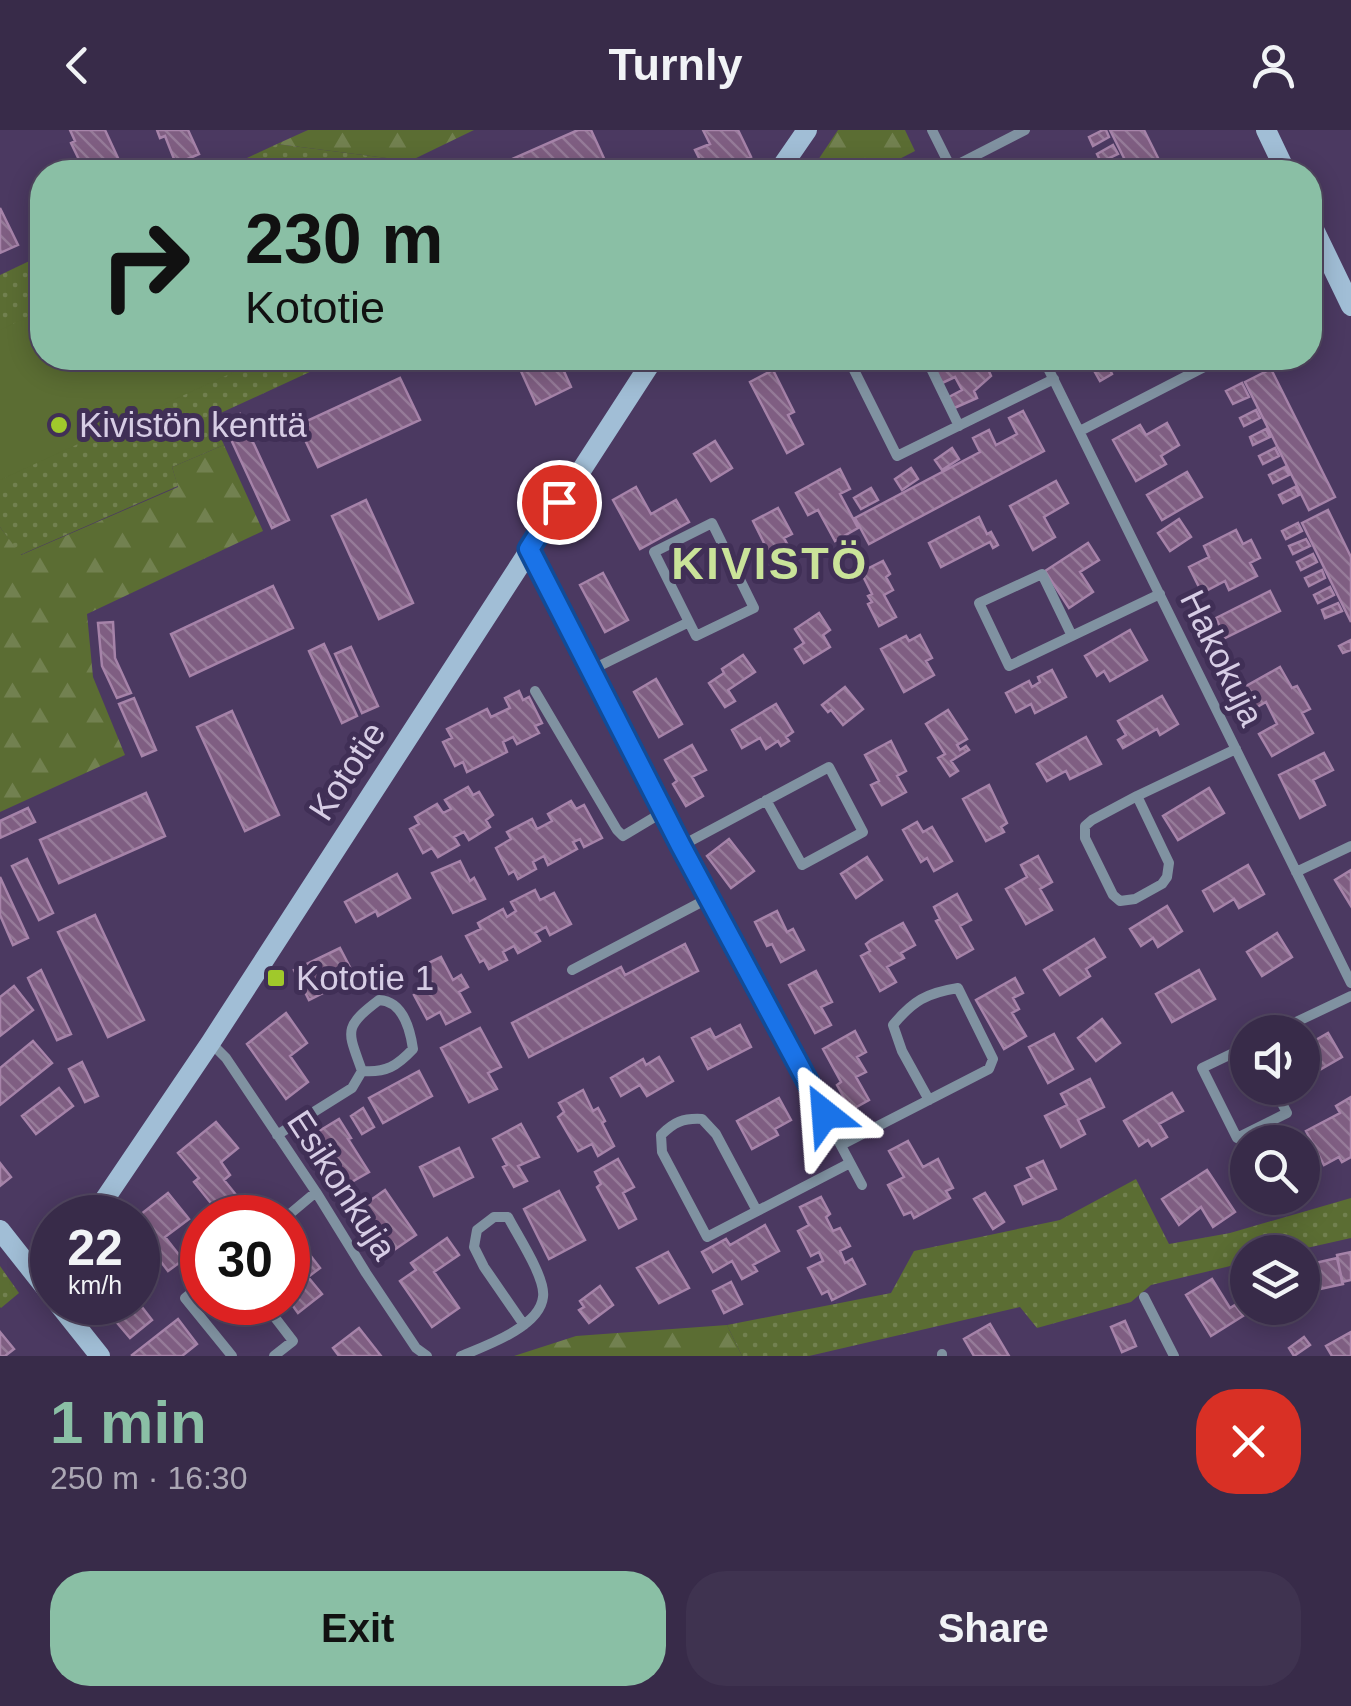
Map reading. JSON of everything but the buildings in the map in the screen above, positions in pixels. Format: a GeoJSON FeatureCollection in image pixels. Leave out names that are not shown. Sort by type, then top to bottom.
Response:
{"type":"FeatureCollection","features":[{"type":"Feature","properties":{"kind":"street"},"geometry":{"type":"LineString","coordinates":[[786,160],[806,130]]}},
{"type":"Feature","properties":{"kind":"street"},"geometry":{"type":"LineString","coordinates":[[932,130],[947,160]]}},
{"type":"Feature","properties":{"kind":"street"},"geometry":{"type":"LineString","coordinates":[[970,160],[1025,130]]}},
{"type":"Feature","properties":{"kind":"street"},"geometry":{"type":"LineString","coordinates":[[1266,130],[1280,160]]}},
{"type":"Feature","properties":{"kind":"street"},"geometry":{"type":"LineString","coordinates":[[1322,246],[1351,306]]}},
{"type":"Feature","properties":{"kind":"street","name":"Kototie"},"geometry":{"type":"LineString","coordinates":[[108,1195],[646,370]]}},
{"type":"Feature","properties":{"kind":"street"},"geometry":{"type":"LineString","coordinates":[[854,370],[898,456],[1054,379]]}},
{"type":"Feature","properties":{"kind":"street"},"geometry":{"type":"LineString","coordinates":[[932,370],[960,426]]}},
{"type":"Feature","properties":{"kind":"street","name":"Hakokuja"},"geometry":{"type":"LineString","coordinates":[[1050,370],[1351,984]]}},
{"type":"Feature","properties":{"kind":"street"},"geometry":{"type":"LineString","coordinates":[[1080,431],[1198,370]]}},
{"type":"Feature","properties":{"kind":"street"},"geometry":{"type":"LineString","coordinates":[[712,524],[754,608],[696,636],[689,622],[654,552],[712,524]]}},
{"type":"Feature","properties":{"kind":"street"},"geometry":{"type":"LineString","coordinates":[[529,549],[663,812],[862,1185]]}},
{"type":"Feature","properties":{"kind":"street"},"geometry":{"type":"LineString","coordinates":[[1072,636],[1042,574],[979,603],[1010,666],[1160,594]]}},
{"type":"Feature","properties":{"kind":"street"},"geometry":{"type":"LineString","coordinates":[[591,670],[689,622]]}},
{"type":"Feature","properties":{"kind":"street"},"geometry":{"type":"LineString","coordinates":[[536,691],[623,836],[663,812]]}},
{"type":"Feature","properties":{"kind":"street"},"geometry":{"type":"LineString","coordinates":[[1137,796],[1169,863],[1168,877],[1135,899],[1120,901],[1113,895],[1085,838],[1085,826],[1137,796],[1236,749]]}},
{"type":"Feature","properties":{"kind":"street"},"geometry":{"type":"LineString","coordinates":[[681,846],[766,800],[829,767],[864,832],[802,865],[766,800]]}},
{"type":"Feature","properties":{"kind":"street"},"geometry":{"type":"LineString","coordinates":[[1296,872],[1351,846]]}},
{"type":"Feature","properties":{"kind":"street"},"geometry":{"type":"LineString","coordinates":[[572,970],[709,898]]}},
{"type":"Feature","properties":{"kind":"street"},"geometry":{"type":"LineString","coordinates":[[841,1146],[929,1100],[989,1068],[993,1059],[958,988],[934,992],[908,1006],[893,1026],[902,1052],[929,1100]]}},
{"type":"Feature","properties":{"kind":"street"},"geometry":{"type":"LineString","coordinates":[[1310,1015],[1351,996]]}},
{"type":"Feature","properties":{"kind":"street"},"geometry":{"type":"LineString","coordinates":[[379,1000],[390,1000],[407,1024],[413,1049],[392,1068],[362,1071],[350,1038],[354,1024],[379,1000]]}},
{"type":"Feature","properties":{"kind":"street","name":"Esikonkuja"},"geometry":{"type":"LineString","coordinates":[[211,1042],[226,1058],[316,1192],[416,1348],[427,1356]]}},
{"type":"Feature","properties":{"kind":"street"},"geometry":{"type":"LineString","coordinates":[[1230,1055],[1202,1068],[1236,1138],[1286,1113],[1282,1105]]}},
{"type":"Feature","properties":{"kind":"street"},"geometry":{"type":"LineString","coordinates":[[277,1134],[352,1088],[362,1071]]}},
{"type":"Feature","properties":{"kind":"street"},"geometry":{"type":"LineString","coordinates":[[757,1211],[716,1134],[702,1119],[686,1118],[661,1135],[662,1152],[707,1237],[850,1163]]}},
{"type":"Feature","properties":{"kind":"street"},"geometry":{"type":"LineString","coordinates":[[310,1197],[316,1192]]}},
{"type":"Feature","properties":{"kind":"street"},"geometry":{"type":"LineString","coordinates":[[461,1356],[494,1343],[524,1324],[534,1317],[544,1298],[541,1281],[508,1217],[494,1217],[477,1230],[474,1247],[524,1324]]}},
{"type":"Feature","properties":{"kind":"street"},"geometry":{"type":"LineString","coordinates":[[0,1230],[30,1264]]}},
{"type":"Feature","properties":{"kind":"street"},"geometry":{"type":"LineString","coordinates":[[1144,1297],[1174,1356]]}},
{"type":"Feature","properties":{"kind":"street"},"geometry":{"type":"LineString","coordinates":[[75,1325],[100,1356]]}},
{"type":"Feature","properties":{"kind":"street"},"geometry":{"type":"LineString","coordinates":[[207,1325],[232,1356]]}},
{"type":"Feature","properties":{"kind":"street"},"geometry":{"type":"LineString","coordinates":[[274,1356],[294,1341],[281,1325]]}},
{"type":"Feature","properties":{"kind":"green space"},"geometry":{"type":"Polygon","coordinates":[[[308,130],[474,130],[412,160],[277,144],[308,130]]]}},
{"type":"Feature","properties":{"kind":"green space"},"geometry":{"type":"Polygon","coordinates":[[[838,130],[905,130],[915,151],[897,160],[818,160],[838,130]]]}},
{"type":"Feature","properties":{"kind":"green space"},"geometry":{"type":"Polygon","coordinates":[[[277,144],[402,160],[243,160],[277,144]]]}},
{"type":"Feature","properties":{"kind":"green space"},"geometry":{"type":"Polygon","coordinates":[[[30,261],[30,370],[314,370],[212,417],[224,445],[172,467],[178,486],[20,555],[0,527],[0,275],[30,261]]]}},
{"type":"Feature","properties":{"kind":"green space","name":"Kivistön kenttä"},"geometry":{"type":"Polygon","coordinates":[[[30,316],[30,370],[236,371],[0,480],[0,330],[30,316]]]}},
{"type":"Feature","properties":{"kind":"green space"},"geometry":{"type":"Polygon","coordinates":[[[224,445],[263,531],[87,614],[93,677],[125,755],[0,812],[0,527],[21,555],[178,487],[172,467],[224,445]]]}},
{"type":"Feature","properties":{"kind":"green space"},"geometry":{"type":"Polygon","coordinates":[[[1136,1179],[1169,1244],[1230,1233],[1292,1215],[1320,1215],[1320,1207],[1351,1198],[1351,1238],[1320,1245],[1320,1235],[1230,1235],[1230,1266],[1151,1285],[1131,1302],[1037,1328],[1020,1307],[809,1356],[742,1356],[727,1325],[891,1293],[914,1251],[1060,1220],[1136,1179]]]}},
{"type":"Feature","properties":{"kind":"green space"},"geometry":{"type":"Polygon","coordinates":[[[0,1266],[19,1293],[1,1308],[0,1307],[0,1266]]]}},
{"type":"Feature","properties":{"kind":"green space"},"geometry":{"type":"Polygon","coordinates":[[[727,1325],[742,1356],[514,1356],[576,1336],[727,1325]]]}},
{"type":"Feature","properties":{"kind":"place","name":"Kivistön kenttä"},"geometry":{"type":"Point","coordinates":[59,425]}},
{"type":"Feature","properties":{"kind":"place","name":"Kototie 1"},"geometry":{"type":"Point","coordinates":[276,978]}},
{"type":"Feature","properties":{"kind":"district","name":"KIVISTÖ"},"geometry":{"type":"Point","coordinates":[770,563]}},
{"type":"Feature","properties":{"kind":"route"},"geometry":{"type":"LineString","coordinates":[[559,502],[529,549],[681,846],[825,1114]]}}]}
